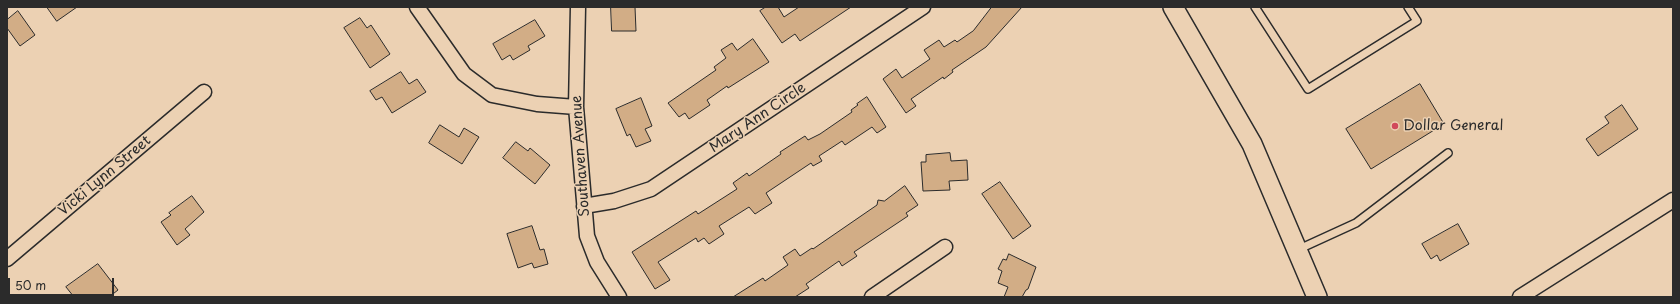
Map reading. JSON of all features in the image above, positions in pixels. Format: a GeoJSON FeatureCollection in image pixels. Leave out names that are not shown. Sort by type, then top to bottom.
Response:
{"type":"FeatureCollection","features":[{"type":"Feature","properties":{"kind":"main road"},"geometry":{"type":"LineString","coordinates":[[1173,7],[1252,144],[1317,297]]}},
{"type":"Feature","properties":{"kind":"street"},"geometry":{"type":"LineString","coordinates":[[417,7],[464,74],[492,95],[537,104],[576,107]]}},
{"type":"Feature","properties":{"kind":"street","name":"Southaven Avenue"},"geometry":{"type":"LineString","coordinates":[[578,7],[576,107],[587,236],[597,262],[619,297]]}},
{"type":"Feature","properties":{"kind":"street","name":"Mary Ann Circle"},"geometry":{"type":"LineString","coordinates":[[584,206],[614,202],[651,189],[923,7]]}},
{"type":"Feature","properties":{"kind":"street","name":"Vicki Lynn Street"},"geometry":{"type":"LineString","coordinates":[[7,259],[204,92]]}},
{"type":"Feature","properties":{"kind":"street"},"geometry":{"type":"LineString","coordinates":[[1520,297],[1673,200]]}},
{"type":"Feature","properties":{"kind":"street"},"geometry":{"type":"LineString","coordinates":[[872,297],[945,247]]}},
{"type":"Feature","properties":{"kind":"lane"},"geometry":{"type":"LineString","coordinates":[[1255,7],[1308,89],[1417,21],[1408,7]]}},
{"type":"Feature","properties":{"kind":"lane"},"geometry":{"type":"LineString","coordinates":[[1297,250],[1356,224],[1448,153]]}},
{"type":"Feature","properties":{"kind":"building"},"geometry":{"type":"Polygon","coordinates":[[[47,7],[77,7],[57,21],[47,7]]]}},
{"type":"Feature","properties":{"kind":"building"},"geometry":{"type":"Polygon","coordinates":[[[611,7],[635,7],[636,31],[612,31],[611,7]]]}},
{"type":"Feature","properties":{"kind":"building"},"geometry":{"type":"Polygon","coordinates":[[[766,7],[778,7],[784,17],[799,7],[851,7],[800,41],[795,34],[782,43],[760,11],[766,7]]]}},
{"type":"Feature","properties":{"kind":"building"},"geometry":{"type":"Polygon","coordinates":[[[992,7],[1022,7],[986,47],[952,70],[953,72],[944,79],[943,77],[911,99],[916,106],[906,113],[883,79],[896,69],[902,78],[930,59],[924,50],[939,40],[944,47],[955,40],[957,42],[973,31],[992,7]]]}},
{"type":"Feature","properties":{"kind":"building"},"geometry":{"type":"Polygon","coordinates":[[[18,11],[35,35],[20,46],[7,28],[7,20],[18,11]]]}},
{"type":"Feature","properties":{"kind":"building"},"geometry":{"type":"Polygon","coordinates":[[[360,18],[367,28],[371,25],[390,54],[370,68],[344,28],[360,18]]]}},
{"type":"Feature","properties":{"kind":"building"},"geometry":{"type":"Polygon","coordinates":[[[535,20],[545,36],[528,46],[530,50],[513,60],[510,55],[502,60],[493,44],[535,20]]]}},
{"type":"Feature","properties":{"kind":"building"},"geometry":{"type":"Polygon","coordinates":[[[753,39],[769,62],[728,88],[727,86],[707,100],[710,105],[689,119],[685,113],[679,117],[668,103],[716,70],[714,67],[726,58],[721,50],[732,43],[737,50],[753,39]]]}},
{"type":"Feature","properties":{"kind":"building"},"geometry":{"type":"Polygon","coordinates":[[[401,72],[409,84],[417,79],[426,92],[392,113],[382,97],[376,100],[370,91],[401,72]]]}},
{"type":"Feature","properties":{"kind":"building","name":"Dollar General"},"geometry":{"type":"Polygon","coordinates":[[[1420,84],[1444,124],[1371,169],[1346,129],[1420,84]]]}},
{"type":"Feature","properties":{"kind":"building"},"geometry":{"type":"Polygon","coordinates":[[[867,97],[886,127],[877,133],[872,127],[845,145],[842,141],[819,156],[822,161],[813,166],[811,163],[766,193],[772,203],[755,214],[749,207],[719,226],[724,234],[709,244],[704,238],[698,242],[696,238],[658,262],[670,280],[655,289],[632,252],[696,211],[698,214],[737,189],[733,183],[747,173],[749,176],[781,154],[780,152],[805,136],[808,140],[820,134],[852,112],[851,110],[858,105],[857,104],[867,97]]]}},
{"type":"Feature","properties":{"kind":"building"},"geometry":{"type":"Polygon","coordinates":[[[641,98],[652,126],[645,129],[651,141],[636,147],[630,134],[627,136],[616,109],[641,98]]]}},
{"type":"Feature","properties":{"kind":"building"},"geometry":{"type":"Polygon","coordinates":[[[1622,105],[1638,129],[1598,156],[1586,139],[1609,123],[1605,117],[1622,105]]]}},
{"type":"Feature","properties":{"kind":"building"},"geometry":{"type":"Polygon","coordinates":[[[440,125],[459,137],[464,128],[479,137],[462,164],[429,143],[440,125]]]}},
{"type":"Feature","properties":{"kind":"building"},"geometry":{"type":"Polygon","coordinates":[[[516,142],[528,151],[530,148],[550,165],[535,184],[503,158],[516,142]]]}},
{"type":"Feature","properties":{"kind":"building"},"geometry":{"type":"Polygon","coordinates":[[[950,153],[951,161],[967,160],[968,180],[949,181],[950,190],[923,191],[921,162],[926,162],[926,155],[950,153]]]}},
{"type":"Feature","properties":{"kind":"building"},"geometry":{"type":"Polygon","coordinates":[[[1000,182],[1031,226],[1013,239],[982,194],[1000,182]]]}},
{"type":"Feature","properties":{"kind":"building"},"geometry":{"type":"Polygon","coordinates":[[[905,186],[918,205],[906,213],[908,216],[854,252],[857,256],[842,266],[839,261],[806,284],[809,288],[795,297],[733,297],[763,278],[765,281],[788,265],[783,257],[795,249],[800,256],[812,248],[813,249],[877,205],[878,200],[884,201],[905,186]]]}},
{"type":"Feature","properties":{"kind":"building"},"geometry":{"type":"Polygon","coordinates":[[[192,196],[204,212],[185,229],[190,235],[177,245],[161,222],[171,215],[169,213],[192,196]]]}},
{"type":"Feature","properties":{"kind":"building"},"geometry":{"type":"Polygon","coordinates":[[[1458,224],[1469,244],[1440,261],[1437,255],[1431,259],[1422,244],[1458,224]]]}},
{"type":"Feature","properties":{"kind":"building"},"geometry":{"type":"Polygon","coordinates":[[[532,226],[540,250],[544,249],[548,264],[534,268],[532,263],[518,268],[507,234],[532,226]]]}},
{"type":"Feature","properties":{"kind":"building"},"geometry":{"type":"Polygon","coordinates":[[[1009,254],[1036,267],[1028,289],[1022,297],[1004,297],[1008,287],[998,283],[1002,271],[998,269],[1003,259],[1006,260],[1009,254]]]}},
{"type":"Feature","properties":{"kind":"building"},"geometry":{"type":"Polygon","coordinates":[[[98,264],[118,290],[109,297],[74,297],[66,287],[98,264]]]}},
{"type":"Feature","properties":{"kind":"place","name":"Dollar General"},"geometry":{"type":"Point","coordinates":[1395,126]}}]}
